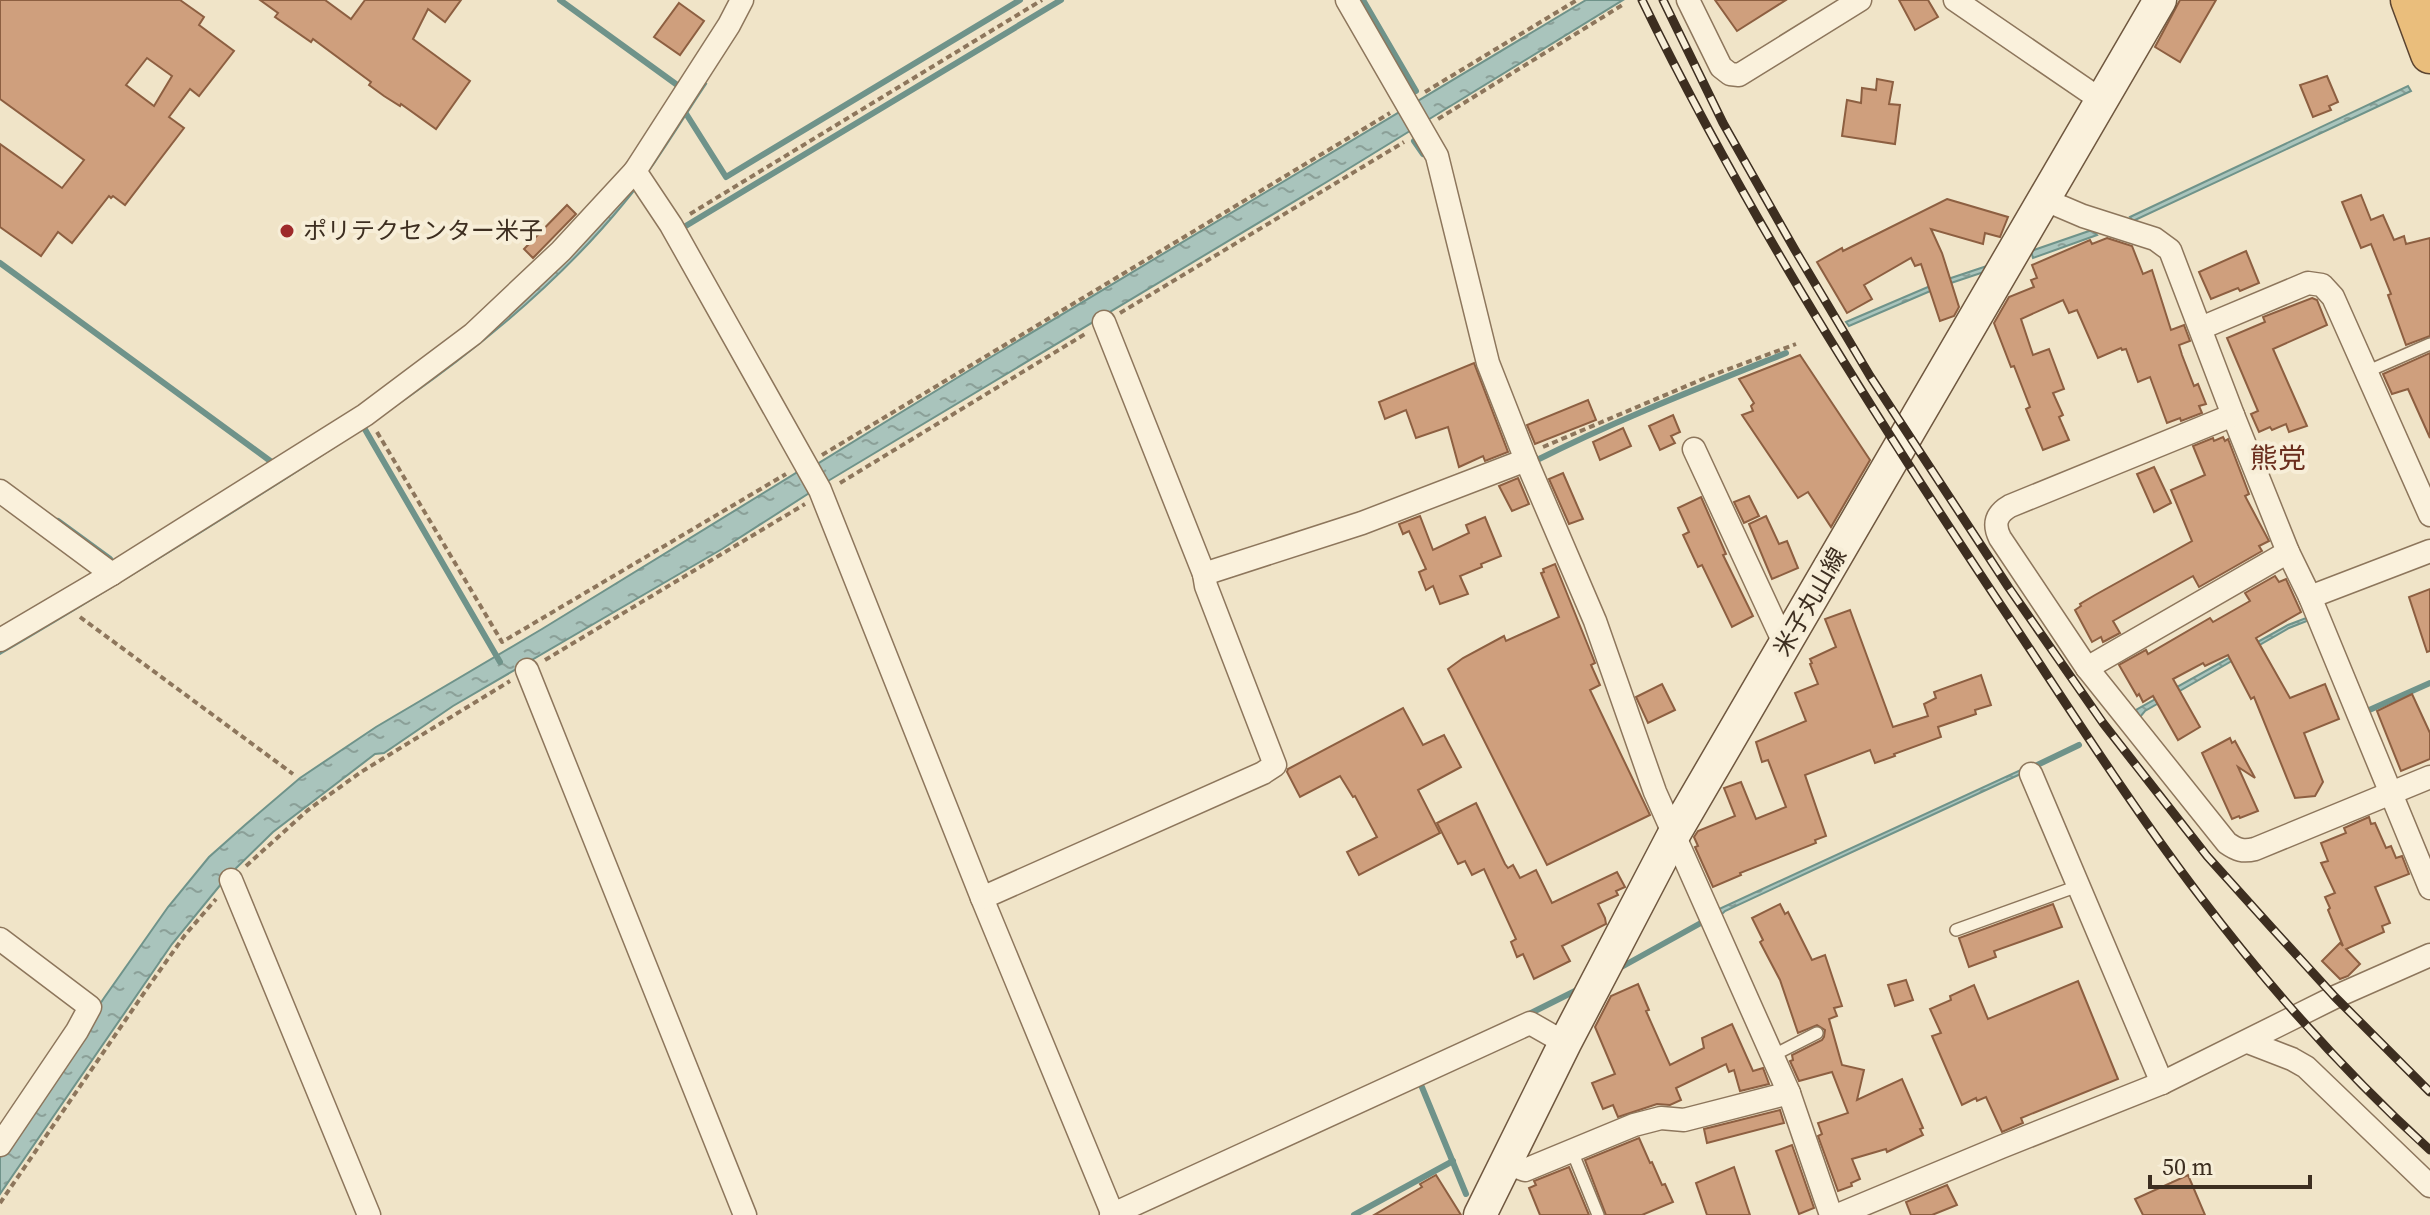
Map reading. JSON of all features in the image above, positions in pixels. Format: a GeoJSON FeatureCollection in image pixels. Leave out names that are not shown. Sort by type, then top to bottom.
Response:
{"type":"FeatureCollection","features":[{"type":"Feature","properties":{"kind":"highway"},"geometry":{"type":"LineString","coordinates":[[2411,0],[2430,54]]}},
{"type":"Feature","properties":{"kind":"main road","name":"米子丸山線"},"geometry":{"type":"LineString","coordinates":[[1480,1215],[1673,836],[2160,0]]}},
{"type":"Feature","properties":{"kind":"street"},"geometry":{"type":"LineString","coordinates":[[0,640],[112,574],[365,415],[473,334],[639,177],[742,0]]}},
{"type":"Feature","properties":{"kind":"street"},"geometry":{"type":"LineString","coordinates":[[1347,0],[1437,156],[1488,363],[1595,621],[1673,836],[1789,1093],[1831,1215]]}},
{"type":"Feature","properties":{"kind":"street"},"geometry":{"type":"LineString","coordinates":[[1688,0],[1721,67],[1730,74],[1739,75],[1860,0]]}},
{"type":"Feature","properties":{"kind":"street"},"geometry":{"type":"LineString","coordinates":[[1955,0],[2101,100]]}},
{"type":"Feature","properties":{"kind":"street"},"geometry":{"type":"LineString","coordinates":[[639,177],[671,225],[821,492],[1112,1215],[1530,1023],[1565,1043]]}},
{"type":"Feature","properties":{"kind":"street"},"geometry":{"type":"LineString","coordinates":[[2043,199],[2083,216],[2155,239],[2170,250],[2288,552],[2310,597],[2430,888]]}},
{"type":"Feature","properties":{"kind":"street"},"geometry":{"type":"LineString","coordinates":[[2201,328],[2308,283],[2315,282],[2327,289],[2430,515]]}},
{"type":"Feature","properties":{"kind":"street"},"geometry":{"type":"LineString","coordinates":[[982,898],[1275,765],[1204,574],[1104,322]]}},
{"type":"Feature","properties":{"kind":"street"},"geometry":{"type":"LineString","coordinates":[[2233,415],[2010,506],[1999,515],[1996,529],[2000,538],[2087,668],[2227,843],[2235,848],[2246,851],[2255,849],[2430,777]]}},
{"type":"Feature","properties":{"kind":"street"},"geometry":{"type":"LineString","coordinates":[[1694,449],[1785,645]]}},
{"type":"Feature","properties":{"kind":"street"},"geometry":{"type":"LineString","coordinates":[[1204,574],[1362,523],[1526,457]]}},
{"type":"Feature","properties":{"kind":"street"},"geometry":{"type":"LineString","coordinates":[[0,491],[112,574]]}},
{"type":"Feature","properties":{"kind":"street"},"geometry":{"type":"LineString","coordinates":[[2310,597],[2430,551]]}},
{"type":"Feature","properties":{"kind":"street"},"geometry":{"type":"LineString","coordinates":[[2087,668],[2288,552]]}},
{"type":"Feature","properties":{"kind":"street"},"geometry":{"type":"LineString","coordinates":[[527,670],[745,1215]]}},
{"type":"Feature","properties":{"kind":"street"},"geometry":{"type":"LineString","coordinates":[[2031,774],[2162,1083]]}},
{"type":"Feature","properties":{"kind":"street"},"geometry":{"type":"LineString","coordinates":[[231,880],[369,1215]]}},
{"type":"Feature","properties":{"kind":"street"},"geometry":{"type":"LineString","coordinates":[[0,939],[90,1007],[0,1145]]}},
{"type":"Feature","properties":{"kind":"street"},"geometry":{"type":"LineString","coordinates":[[1838,1215],[2162,1083],[2335,997],[2430,955]]}},
{"type":"Feature","properties":{"kind":"street"},"geometry":{"type":"LineString","coordinates":[[2248,1042],[2306,1067],[2430,1186]]}},
{"type":"Feature","properties":{"kind":"street"},"geometry":{"type":"LineString","coordinates":[[1506,1163],[1525,1170],[1634,1125],[1661,1118],[1684,1120],[1789,1093]]}},
{"type":"Feature","properties":{"kind":"lane"},"geometry":{"type":"LineString","coordinates":[[2365,372],[2430,344]]}},
{"type":"Feature","properties":{"kind":"lane"},"geometry":{"type":"LineString","coordinates":[[1956,930],[2078,886]]}},
{"type":"Feature","properties":{"kind":"lane"},"geometry":{"type":"LineString","coordinates":[[1772,1056],[1817,1033]]}},
{"type":"Feature","properties":{"kind":"lane"},"geometry":{"type":"LineString","coordinates":[[1572,1151],[1598,1215]]}},
{"type":"Feature","properties":{"kind":"path"},"geometry":{"type":"LineString","coordinates":[[671,225],[1042,0]]}},
{"type":"Feature","properties":{"kind":"path"},"geometry":{"type":"LineString","coordinates":[[374,426],[502,642],[826,453],[1577,0]]}},
{"type":"Feature","properties":{"kind":"path"},"geometry":{"type":"LineString","coordinates":[[0,1203],[185,935],[231,880],[281,832],[340,787],[413,739],[1624,4]]}},
{"type":"Feature","properties":{"kind":"path"},"geometry":{"type":"LineString","coordinates":[[1526,457],[1710,376],[1796,344]]}},
{"type":"Feature","properties":{"kind":"path"},"geometry":{"type":"LineString","coordinates":[[76,613],[293,774]]}},
{"type":"Feature","properties":{"kind":"water"},"geometry":{"type":"Polygon","coordinates":[[[1586,0],[1623,0],[828,481],[722,549],[453,706],[384,753],[375,754],[273,832],[226,878],[172,944],[0,1194],[0,1153],[168,907],[209,857],[300,778],[376,727],[1586,0]]]}},
{"type":"Feature","properties":{"kind":"water"},"geometry":{"type":"Polygon","coordinates":[[[702,82],[706,84],[624,203],[544,288],[501,326],[361,430],[132,575],[0,654],[0,648],[438,370],[702,82]]]}},
{"type":"Feature","properties":{"kind":"water"},"geometry":{"type":"Polygon","coordinates":[[[2408,86],[2411,91],[2133,221],[2130,217],[2408,86]]]}},
{"type":"Feature","properties":{"kind":"water"},"geometry":{"type":"Polygon","coordinates":[[[2092,230],[2097,235],[2033,258],[2031,251],[2092,230]]]}},
{"type":"Feature","properties":{"kind":"water"},"geometry":{"type":"Polygon","coordinates":[[[1987,266],[1990,270],[1942,286],[1849,326],[1846,322],[1942,281],[1987,266]]]}},
{"type":"Feature","properties":{"kind":"water"},"geometry":{"type":"Polygon","coordinates":[[[2306,618],[2307,621],[2289,628],[2145,711],[2140,717],[2136,710],[2288,625],[2306,618]]]}},
{"type":"Feature","properties":{"kind":"water"},"geometry":{"type":"Polygon","coordinates":[[[2025,768],[2027,771],[1720,916],[1717,910],[2025,768]]]}},
{"type":"Feature","properties":{"kind":"building"},"geometry":{"type":"Polygon","coordinates":[[[0,0],[180,0],[204,17],[199,25],[234,51],[199,96],[190,89],[169,117],[184,128],[125,205],[109,196],[72,243],[58,232],[41,256],[0,227],[0,144],[62,188],[84,160],[0,99],[0,0]],[[147,58],[126,85],[154,106],[172,76],[147,58]]]}},
{"type":"Feature","properties":{"kind":"building"},"geometry":{"type":"Polygon","coordinates":[[[260,0],[325,0],[351,19],[365,0],[461,0],[445,22],[428,9],[413,39],[470,81],[436,129],[384,96],[369,85],[371,82],[313,39],[311,42],[275,17],[278,13],[260,0]]]}},
{"type":"Feature","properties":{"kind":"building"},"geometry":{"type":"Polygon","coordinates":[[[1715,0],[1786,0],[1737,31],[1715,0]]]}},
{"type":"Feature","properties":{"kind":"building"},"geometry":{"type":"Polygon","coordinates":[[[1899,0],[1928,0],[1938,17],[1915,30],[1899,0]]]}},
{"type":"Feature","properties":{"kind":"building"},"geometry":{"type":"Polygon","coordinates":[[[2180,0],[2216,0],[2180,62],[2155,47],[2180,0]]]}},
{"type":"Feature","properties":{"kind":"building"},"geometry":{"type":"Polygon","coordinates":[[[679,3],[704,21],[680,55],[654,37],[679,3]]]}},
{"type":"Feature","properties":{"kind":"building"},"geometry":{"type":"Polygon","coordinates":[[[2327,76],[2338,102],[2329,106],[2331,110],[2313,117],[2300,85],[2327,76]]]}},
{"type":"Feature","properties":{"kind":"building"},"geometry":{"type":"Polygon","coordinates":[[[1877,79],[1893,82],[1889,104],[1900,105],[1895,144],[1842,136],[1847,100],[1861,103],[1862,88],[1876,90],[1877,79]]]}},
{"type":"Feature","properties":{"kind":"building"},"geometry":{"type":"Polygon","coordinates":[[[2361,195],[2371,220],[2383,215],[2394,240],[2404,236],[2406,244],[2430,238],[2430,336],[2406,345],[2388,295],[2391,294],[2371,244],[2361,248],[2342,202],[2361,195]]]}},
{"type":"Feature","properties":{"kind":"building"},"geometry":{"type":"Polygon","coordinates":[[[1947,199],[2008,217],[2000,237],[1985,233],[1983,244],[1931,229],[1959,307],[1954,316],[1940,321],[1921,264],[1915,266],[1911,258],[1864,285],[1872,299],[1847,313],[1817,262],[1947,199]]]}},
{"type":"Feature","properties":{"kind":"building"},"geometry":{"type":"Polygon","coordinates":[[[567,205],[576,214],[533,258],[524,249],[567,205]]]}},
{"type":"Feature","properties":{"kind":"building"},"geometry":{"type":"Polygon","coordinates":[[[2107,238],[2132,246],[2143,274],[2152,270],[2171,330],[2184,325],[2190,341],[2179,345],[2194,386],[2198,384],[2206,404],[2199,406],[2202,413],[2167,423],[2150,377],[2138,382],[2126,349],[2121,348],[2098,358],[2077,310],[2069,313],[2063,300],[2021,319],[2033,355],[2049,349],[2064,389],[2053,393],[2069,440],[2043,450],[2026,409],[2030,407],[1994,323],[2009,297],[2034,287],[2031,280],[2037,278],[2032,265],[2090,240],[2092,244],[2107,238]]]}},
{"type":"Feature","properties":{"kind":"building"},"geometry":{"type":"Polygon","coordinates":[[[2246,251],[2259,283],[2211,299],[2199,272],[2246,251]]]}},
{"type":"Feature","properties":{"kind":"building"},"geometry":{"type":"Polygon","coordinates":[[[2312,298],[2317,300],[2327,325],[2273,349],[2307,426],[2289,432],[2286,424],[2259,432],[2251,414],[2258,411],[2227,338],[2265,322],[2263,317],[2312,298]]]}},
{"type":"Feature","properties":{"kind":"building"},"geometry":{"type":"Polygon","coordinates":[[[2430,353],[2430,438],[2408,389],[2392,394],[2383,374],[2430,353]]]}},
{"type":"Feature","properties":{"kind":"building"},"geometry":{"type":"Polygon","coordinates":[[[1800,355],[1870,460],[1831,527],[1808,492],[1798,498],[1742,415],[1753,411],[1751,406],[1754,403],[1739,379],[1800,355]]]}},
{"type":"Feature","properties":{"kind":"building"},"geometry":{"type":"Polygon","coordinates":[[[1474,363],[1508,452],[1485,461],[1483,456],[1459,467],[1448,427],[1416,438],[1406,410],[1385,419],[1379,402],[1474,363]]]}},
{"type":"Feature","properties":{"kind":"building"},"geometry":{"type":"Polygon","coordinates":[[[1588,400],[1596,420],[1535,444],[1527,425],[1588,400]]]}},
{"type":"Feature","properties":{"kind":"building"},"geometry":{"type":"Polygon","coordinates":[[[1673,415],[1680,432],[1671,436],[1675,443],[1660,450],[1649,426],[1673,415]]]}},
{"type":"Feature","properties":{"kind":"building"},"geometry":{"type":"Polygon","coordinates":[[[1623,428],[1631,446],[1600,460],[1593,442],[1623,428]]]}},
{"type":"Feature","properties":{"kind":"building"},"geometry":{"type":"Polygon","coordinates":[[[2223,437],[2225,441],[2228,439],[2249,494],[2245,496],[2269,541],[2259,546],[2262,551],[2199,587],[2193,576],[2113,621],[2120,633],[2103,642],[2101,637],[2092,642],[2075,610],[2095,595],[2192,541],[2171,490],[2205,475],[2193,446],[2223,437]]]}},
{"type":"Feature","properties":{"kind":"building"},"geometry":{"type":"Polygon","coordinates":[[[2154,467],[2171,503],[2154,512],[2137,474],[2154,467]]]}},
{"type":"Feature","properties":{"kind":"building"},"geometry":{"type":"Polygon","coordinates":[[[1563,473],[1583,519],[1569,524],[1549,479],[1563,473]]]}},
{"type":"Feature","properties":{"kind":"building"},"geometry":{"type":"Polygon","coordinates":[[[1518,478],[1529,504],[1512,511],[1499,486],[1518,478]]]}},
{"type":"Feature","properties":{"kind":"building"},"geometry":{"type":"Polygon","coordinates":[[[1749,496],[1759,516],[1744,523],[1734,502],[1749,496]]]}},
{"type":"Feature","properties":{"kind":"building"},"geometry":{"type":"Polygon","coordinates":[[[1701,497],[1726,554],[1723,555],[1753,616],[1732,627],[1702,565],[1698,567],[1683,535],[1689,532],[1678,508],[1701,497]]]}},
{"type":"Feature","properties":{"kind":"building"},"geometry":{"type":"Polygon","coordinates":[[[1420,516],[1433,550],[1469,533],[1466,525],[1485,517],[1501,556],[1460,576],[1468,594],[1440,604],[1433,586],[1426,590],[1419,572],[1426,569],[1409,531],[1403,534],[1399,524],[1420,516]]]}},
{"type":"Feature","properties":{"kind":"building"},"geometry":{"type":"Polygon","coordinates":[[[1766,516],[1779,544],[1787,541],[1798,568],[1772,579],[1749,524],[1766,516]]]}},
{"type":"Feature","properties":{"kind":"building"},"geometry":{"type":"Polygon","coordinates":[[[1555,564],[1595,663],[1591,665],[1600,685],[1590,690],[1650,815],[1547,865],[1448,669],[1504,636],[1506,641],[1559,617],[1541,573],[1555,564]]]}},
{"type":"Feature","properties":{"kind":"building"},"geometry":{"type":"Polygon","coordinates":[[[2275,576],[2279,582],[2286,579],[2301,612],[2256,638],[2290,698],[2325,684],[2339,719],[2304,733],[2323,782],[2315,796],[2295,798],[2254,697],[2251,699],[2228,655],[2205,666],[2203,663],[2173,679],[2200,727],[2178,740],[2153,696],[2143,702],[2119,665],[2146,650],[2148,654],[2210,618],[2213,622],[2250,601],[2245,593],[2275,576]]]}},
{"type":"Feature","properties":{"kind":"building"},"geometry":{"type":"Polygon","coordinates":[[[2430,589],[2430,651],[2427,652],[2409,597],[2430,589]]]}},
{"type":"Feature","properties":{"kind":"building"},"geometry":{"type":"Polygon","coordinates":[[[1850,610],[1893,727],[1928,716],[1924,704],[1936,698],[1934,692],[1981,675],[1991,705],[1975,710],[1976,714],[1938,727],[1941,737],[1895,756],[1875,763],[1870,750],[1805,775],[1826,836],[1713,887],[1695,847],[1698,846],[1694,837],[1698,831],[1735,816],[1724,788],[1741,782],[1756,819],[1786,807],[1768,760],[1762,762],[1756,742],[1806,721],[1795,693],[1818,684],[1810,659],[1836,647],[1825,619],[1850,610]]]}},
{"type":"Feature","properties":{"kind":"building"},"geometry":{"type":"Polygon","coordinates":[[[1662,684],[1675,710],[1648,723],[1636,697],[1662,684]]]}},
{"type":"Feature","properties":{"kind":"building"},"geometry":{"type":"Polygon","coordinates":[[[2412,694],[2430,733],[2430,759],[2401,771],[2377,711],[2412,694]]]}},
{"type":"Feature","properties":{"kind":"building"},"geometry":{"type":"Polygon","coordinates":[[[1403,708],[1423,745],[1444,735],[1461,767],[1418,790],[1440,833],[1359,875],[1347,852],[1377,837],[1355,796],[1340,776],[1300,797],[1287,772],[1403,708]]]}},
{"type":"Feature","properties":{"kind":"building"},"geometry":{"type":"Polygon","coordinates":[[[2230,738],[2232,743],[2235,741],[2255,778],[2238,767],[2258,811],[2232,819],[2202,753],[2230,738]]]}},
{"type":"Feature","properties":{"kind":"building"},"geometry":{"type":"Polygon","coordinates":[[[1476,803],[1508,868],[1513,865],[1520,878],[1536,870],[1552,903],[1617,872],[1625,887],[1616,891],[1618,895],[1598,904],[1606,924],[1562,946],[1570,961],[1534,979],[1523,954],[1517,957],[1511,942],[1516,939],[1484,869],[1472,875],[1465,861],[1458,864],[1437,823],[1476,803]]]}},
{"type":"Feature","properties":{"kind":"building"},"geometry":{"type":"Polygon","coordinates":[[[2369,817],[2386,848],[2391,846],[2396,858],[2402,856],[2409,874],[2375,887],[2390,923],[2382,926],[2384,932],[2346,949],[2360,964],[2340,979],[2322,961],[2340,943],[2343,946],[2325,897],[2335,893],[2321,863],[2328,861],[2321,843],[2346,833],[2344,828],[2369,817]]]}},
{"type":"Feature","properties":{"kind":"building"},"geometry":{"type":"Polygon","coordinates":[[[1780,904],[1785,914],[1788,912],[1812,960],[1825,955],[1842,1006],[1834,1008],[1837,1016],[1829,1019],[1842,1065],[1864,1070],[1857,1100],[1902,1079],[1923,1128],[1920,1129],[1923,1135],[1887,1152],[1886,1149],[1852,1159],[1860,1179],[1838,1191],[1818,1136],[1822,1134],[1818,1123],[1848,1113],[1832,1072],[1799,1081],[1790,1061],[1793,1060],[1792,1055],[1822,1040],[1825,1030],[1817,1025],[1798,1033],[1780,980],[1760,942],[1763,940],[1752,918],[1780,904]]]}},
{"type":"Feature","properties":{"kind":"building"},"geometry":{"type":"Polygon","coordinates":[[[2053,904],[2062,927],[1994,951],[1996,957],[1969,967],[1959,938],[2053,904]]]}},
{"type":"Feature","properties":{"kind":"building"},"geometry":{"type":"Polygon","coordinates":[[[1906,980],[1913,1000],[1895,1006],[1888,985],[1906,980]]]}},
{"type":"Feature","properties":{"kind":"building"},"geometry":{"type":"Polygon","coordinates":[[[2078,981],[2118,1079],[2021,1118],[2023,1123],[2002,1132],[1986,1097],[1962,1105],[1932,1036],[1941,1033],[1930,1009],[1974,985],[1988,1019],[2078,981]]]}},
{"type":"Feature","properties":{"kind":"building"},"geometry":{"type":"Polygon","coordinates":[[[1638,984],[1649,1010],[1646,1011],[1670,1065],[1704,1048],[1702,1038],[1732,1024],[1753,1071],[1763,1068],[1769,1084],[1740,1091],[1734,1070],[1729,1072],[1726,1064],[1676,1088],[1681,1100],[1670,1105],[1657,1104],[1618,1117],[1613,1105],[1603,1109],[1592,1083],[1615,1074],[1595,1027],[1611,996],[1638,984]]]}},
{"type":"Feature","properties":{"kind":"building"},"geometry":{"type":"Polygon","coordinates":[[[1780,1110],[1784,1123],[1707,1143],[1704,1129],[1780,1110]]]}},
{"type":"Feature","properties":{"kind":"building"},"geometry":{"type":"Polygon","coordinates":[[[1639,1138],[1673,1202],[1642,1215],[1606,1215],[1585,1160],[1639,1138]]]}},
{"type":"Feature","properties":{"kind":"building"},"geometry":{"type":"Polygon","coordinates":[[[1792,1145],[1814,1208],[1799,1214],[1776,1151],[1792,1145]]]}},
{"type":"Feature","properties":{"kind":"building"},"geometry":{"type":"Polygon","coordinates":[[[1569,1167],[1589,1215],[1540,1215],[1529,1188],[1536,1185],[1534,1181],[1569,1167]]]}},
{"type":"Feature","properties":{"kind":"building"},"geometry":{"type":"Polygon","coordinates":[[[1734,1167],[1750,1215],[1707,1215],[1696,1183],[1734,1167]]]}},
{"type":"Feature","properties":{"kind":"building"},"geometry":{"type":"Polygon","coordinates":[[[1436,1175],[1461,1215],[1374,1215],[1422,1187],[1420,1184],[1436,1175]]]}},
{"type":"Feature","properties":{"kind":"building"},"geometry":{"type":"Polygon","coordinates":[[[2188,1175],[2205,1215],[2143,1215],[2135,1199],[2188,1175]]]}},
{"type":"Feature","properties":{"kind":"building"},"geometry":{"type":"Polygon","coordinates":[[[1947,1185],[1957,1205],[1932,1215],[1911,1215],[1906,1202],[1947,1185]]]}},
{"type":"Feature","properties":{"kind":"waterway"},"geometry":{"type":"LineString","coordinates":[[560,0],[680,87]]}},
{"type":"Feature","properties":{"kind":"waterway"},"geometry":{"type":"LineString","coordinates":[[685,112],[726,177],[1020,0]]}},
{"type":"Feature","properties":{"kind":"waterway"},"geometry":{"type":"LineString","coordinates":[[684,227],[1061,0]]}},
{"type":"Feature","properties":{"kind":"waterway"},"geometry":{"type":"LineString","coordinates":[[1363,0],[1416,91]]}},
{"type":"Feature","properties":{"kind":"waterway"},"geometry":{"type":"LineString","coordinates":[[1414,141],[1423,154]]}},
{"type":"Feature","properties":{"kind":"waterway"},"geometry":{"type":"LineString","coordinates":[[0,263],[273,463]]}},
{"type":"Feature","properties":{"kind":"waterway"},"geometry":{"type":"LineString","coordinates":[[1535,461],[1628,418],[1786,353]]}},
{"type":"Feature","properties":{"kind":"waterway"},"geometry":{"type":"LineString","coordinates":[[363,426],[500,662]]}},
{"type":"Feature","properties":{"kind":"waterway"},"geometry":{"type":"LineString","coordinates":[[58,521],[110,559]]}},
{"type":"Feature","properties":{"kind":"waterway"},"geometry":{"type":"LineString","coordinates":[[2367,711],[2430,683]]}},
{"type":"Feature","properties":{"kind":"waterway"},"geometry":{"type":"LineString","coordinates":[[2033,767],[2079,745]]}},
{"type":"Feature","properties":{"kind":"waterway"},"geometry":{"type":"LineString","coordinates":[[1616,970],[1708,919]]}},
{"type":"Feature","properties":{"kind":"waterway"},"geometry":{"type":"LineString","coordinates":[[1527,1015],[1581,988]]}},
{"type":"Feature","properties":{"kind":"waterway"},"geometry":{"type":"LineString","coordinates":[[1419,1080],[1466,1194]]}},
{"type":"Feature","properties":{"kind":"waterway"},"geometry":{"type":"LineString","coordinates":[[1354,1215],[1453,1161]]}},
{"type":"Feature","properties":{"kind":"railway"},"geometry":{"type":"LineString","coordinates":[[1642,0],[1726,161],[1816,317],[1913,471],[2126,794],[2199,895],[2280,995],[2338,1059],[2430,1150]]}},
{"type":"Feature","properties":{"kind":"railway"},"geometry":{"type":"LineString","coordinates":[[1663,0],[1723,123],[1870,376],[2009,588],[2103,723],[2207,856],[2335,997],[2430,1092]]}},
{"type":"Feature","properties":{"kind":"place","name":"ポリテクセンター米子"},"geometry":{"type":"Point","coordinates":[287,231]}},
{"type":"Feature","properties":{"kind":"district","name":"熊党"},"geometry":{"type":"Point","coordinates":[2278,458]}}]}
